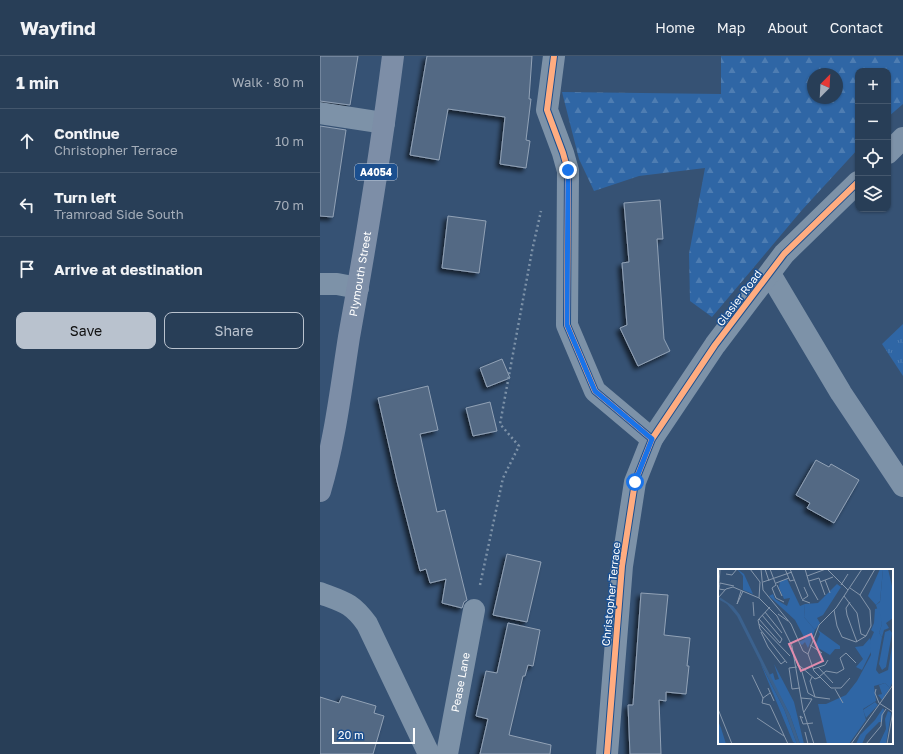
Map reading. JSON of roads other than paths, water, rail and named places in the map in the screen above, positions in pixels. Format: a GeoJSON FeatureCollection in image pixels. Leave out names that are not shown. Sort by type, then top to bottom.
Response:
{"type":"FeatureCollection","features":[{"type":"Feature","properties":{"kind":"main road","name":"Plymouth Street"},"geometry":{"type":"LineString","coordinates":[[320,491],[332,438],[358,288],[393,56]]}},
{"type":"Feature","properties":{"kind":"street"},"geometry":{"type":"LineString","coordinates":[[554,56],[547,110],[568,170],[567,325],[595,391],[652,439]]}},
{"type":"Feature","properties":{"kind":"street"},"geometry":{"type":"LineString","coordinates":[[320,113],[384,123]]}},
{"type":"Feature","properties":{"kind":"street"},"geometry":{"type":"LineString","coordinates":[[891,149],[903,138]]}},
{"type":"Feature","properties":{"kind":"street","name":"Glasier Road"},"geometry":{"type":"LineString","coordinates":[[652,439],[715,345],[784,254],[855,185]]}},
{"type":"Feature","properties":{"kind":"street"},"geometry":{"type":"LineString","coordinates":[[770,274],[841,393],[903,486]]}},
{"type":"Feature","properties":{"kind":"street"},"geometry":{"type":"LineString","coordinates":[[320,284],[338,284],[358,288]]}},
{"type":"Feature","properties":{"kind":"street","name":"Christopher Terrace"},"geometry":{"type":"LineString","coordinates":[[606,754],[622,566],[635,482],[652,439]]}},
{"type":"Feature","properties":{"kind":"street"},"geometry":{"type":"LineString","coordinates":[[320,593],[345,602],[358,611],[367,624],[429,754]]}},
{"type":"Feature","properties":{"kind":"street","name":"Pease Lane"},"geometry":{"type":"LineString","coordinates":[[447,754],[474,610]]}}]}
